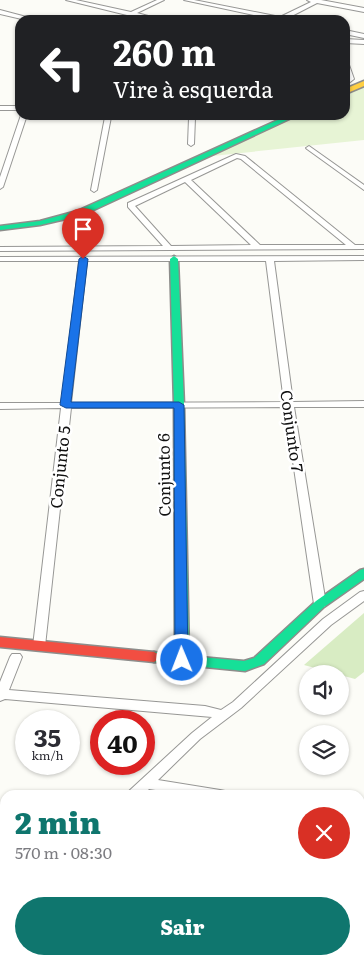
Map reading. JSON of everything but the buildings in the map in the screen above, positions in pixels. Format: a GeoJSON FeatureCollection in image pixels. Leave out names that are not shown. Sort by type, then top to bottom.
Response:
{"type":"FeatureCollection","features":[{"type":"Feature","properties":{"kind":"street"},"geometry":{"type":"LineString","coordinates":[[69,0],[136,15]]}},
{"type":"Feature","properties":{"kind":"street"},"geometry":{"type":"LineString","coordinates":[[131,14],[161,0]]}},
{"type":"Feature","properties":{"kind":"street"},"geometry":{"type":"LineString","coordinates":[[187,0],[202,1],[262,15]]}},
{"type":"Feature","properties":{"kind":"street"},"geometry":{"type":"LineString","coordinates":[[291,15],[314,0],[364,10]]}},
{"type":"Feature","properties":{"kind":"street"},"geometry":{"type":"LineString","coordinates":[[0,12],[15,16]]}},
{"type":"Feature","properties":{"kind":"street"},"geometry":{"type":"LineString","coordinates":[[350,33],[364,36]]}},
{"type":"Feature","properties":{"kind":"street"},"geometry":{"type":"LineString","coordinates":[[350,41],[364,42]]}},
{"type":"Feature","properties":{"kind":"street"},"geometry":{"type":"LineString","coordinates":[[350,90],[364,83]]}},
{"type":"Feature","properties":{"kind":"street"},"geometry":{"type":"LineString","coordinates":[[0,108],[15,108]]}},
{"type":"Feature","properties":{"kind":"street"},"geometry":{"type":"LineString","coordinates":[[0,114],[15,114]]}},
{"type":"Feature","properties":{"kind":"street"},"geometry":{"type":"LineString","coordinates":[[0,187],[22,120]]}},
{"type":"Feature","properties":{"kind":"street"},"geometry":{"type":"LineString","coordinates":[[94,190],[107,120]]}},
{"type":"Feature","properties":{"kind":"street"},"geometry":{"type":"LineString","coordinates":[[191,144],[192,120]]}},
{"type":"Feature","properties":{"kind":"street"},"geometry":{"type":"LineString","coordinates":[[0,228],[47,222],[80,213],[284,120]]}},
{"type":"Feature","properties":{"kind":"street"},"geometry":{"type":"LineString","coordinates":[[309,148],[364,188]]}},
{"type":"Feature","properties":{"kind":"street"},"geometry":{"type":"LineString","coordinates":[[0,259],[270,258],[363,261],[359,251],[243,157],[231,157],[131,205],[168,248]]}},
{"type":"Feature","properties":{"kind":"street"},"geometry":{"type":"LineString","coordinates":[[186,179],[258,248]]}},
{"type":"Feature","properties":{"kind":"street"},"geometry":{"type":"LineString","coordinates":[[0,249],[364,247]]}},
{"type":"Feature","properties":{"kind":"street"},"geometry":{"type":"LineString","coordinates":[[115,259],[125,253],[120,248]]}},
{"type":"Feature","properties":{"kind":"street"},"geometry":{"type":"LineString","coordinates":[[159,259],[154,254],[168,248]]}},
{"type":"Feature","properties":{"kind":"street","name":"Conjunto 7"},"geometry":{"type":"LineString","coordinates":[[270,258],[289,404],[320,604]]}},
{"type":"Feature","properties":{"kind":"street","name":"Conjunto 5"},"geometry":{"type":"LineString","coordinates":[[39,646],[83,259]]}},
{"type":"Feature","properties":{"kind":"street","name":"Conjunto 6"},"geometry":{"type":"LineString","coordinates":[[174,259],[179,405],[182,660]]}},
{"type":"Feature","properties":{"kind":"street"},"geometry":{"type":"LineString","coordinates":[[0,406],[364,404]]}},
{"type":"Feature","properties":{"kind":"street"},"geometry":{"type":"LineString","coordinates":[[0,642],[225,666],[252,664],[265,656],[320,604],[364,573]]}},
{"type":"Feature","properties":{"kind":"street"},"geometry":{"type":"LineString","coordinates":[[139,790],[196,736],[222,716],[327,622],[364,595]]}},
{"type":"Feature","properties":{"kind":"street"},"geometry":{"type":"LineString","coordinates":[[16,657],[1,696],[204,711],[215,712],[222,716]]}},
{"type":"Feature","properties":{"kind":"street"},"geometry":{"type":"LineString","coordinates":[[147,783],[190,790]]}},
{"type":"Feature","properties":{"kind":"green space"},"geometry":{"type":"Polygon","coordinates":[[[364,83],[364,140],[203,157],[282,120],[350,120],[350,89],[364,83]]]}},
{"type":"Feature","properties":{"kind":"green space"},"geometry":{"type":"Polygon","coordinates":[[[364,613],[364,672],[355,679],[349,677],[349,665],[304,665],[364,613]]]}},
{"type":"Feature","properties":{"kind":"traffic: fast"},"geometry":{"type":"LineString","coordinates":[[0,228],[40,223],[80,213],[284,120]]}},
{"type":"Feature","properties":{"kind":"traffic: fast"},"geometry":{"type":"LineString","coordinates":[[174,259],[179,405],[182,659]]}},
{"type":"Feature","properties":{"kind":"traffic: fast"},"geometry":{"type":"LineString","coordinates":[[154,657],[245,666],[259,661],[320,604],[364,573]]}},
{"type":"Feature","properties":{"kind":"traffic: slow"},"geometry":{"type":"LineString","coordinates":[[350,90],[364,83]]}},
{"type":"Feature","properties":{"kind":"traffic: jam"},"geometry":{"type":"LineString","coordinates":[[0,642],[154,657]]}},
{"type":"Feature","properties":{"kind":"route"},"geometry":{"type":"LineString","coordinates":[[83,259],[66,405],[179,405],[182,660]]}}]}
